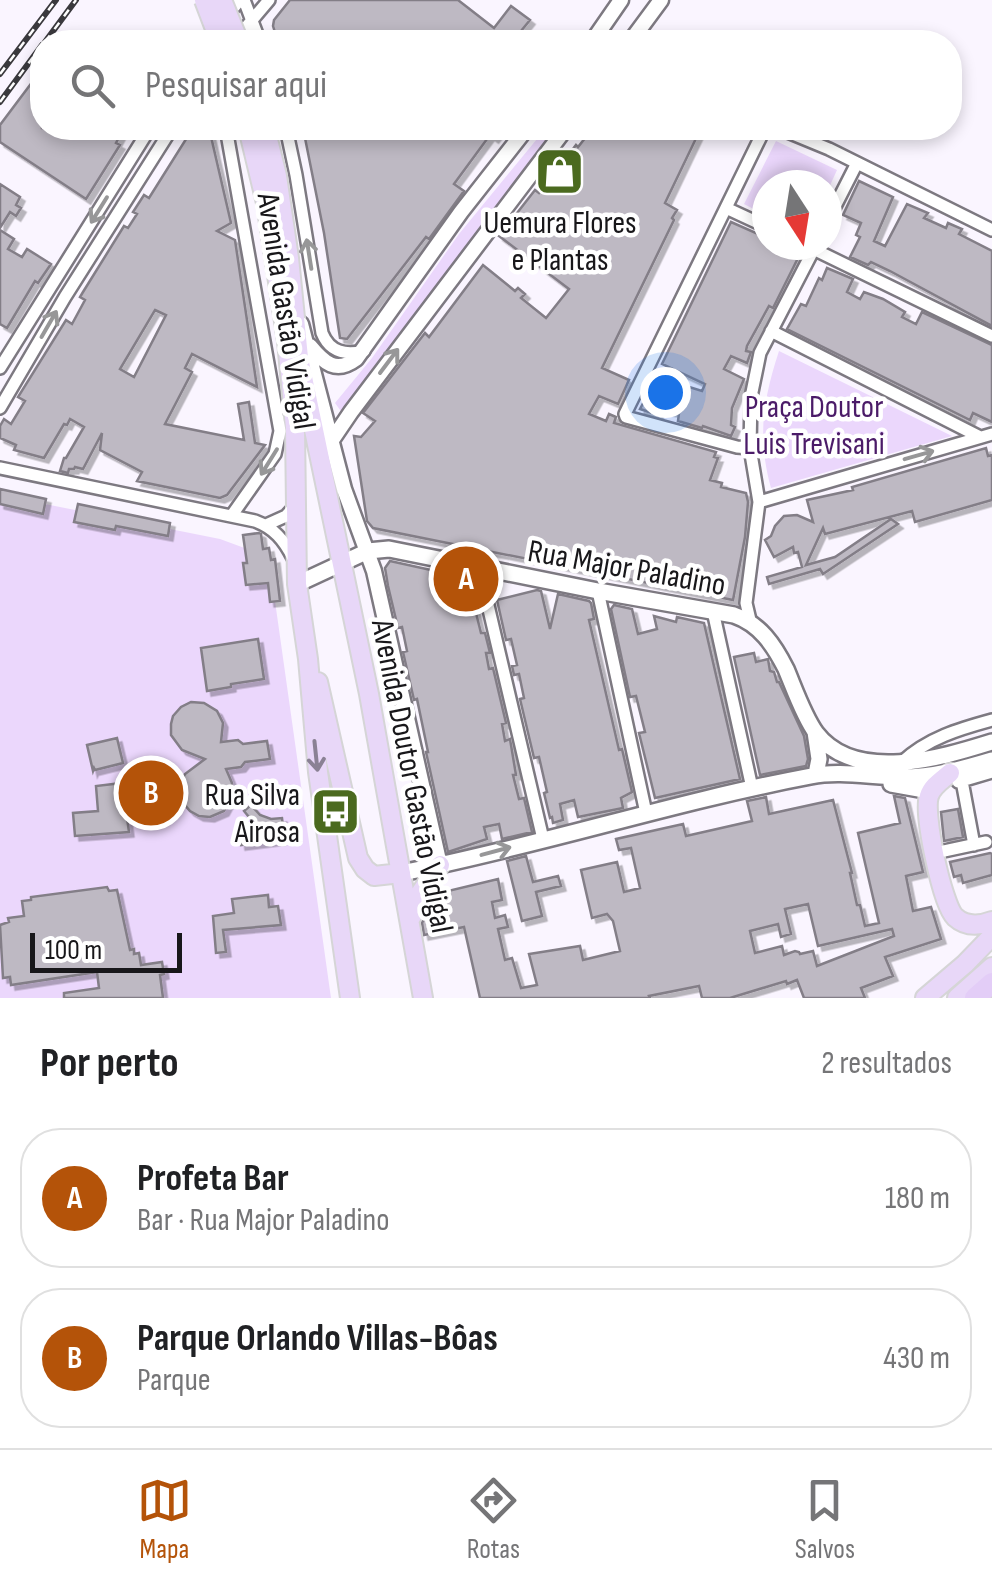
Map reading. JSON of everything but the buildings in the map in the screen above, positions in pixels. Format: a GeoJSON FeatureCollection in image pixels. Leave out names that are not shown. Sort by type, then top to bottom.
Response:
{"type":"FeatureCollection","features":[{"type":"Feature","properties":{"kind":"highway"},"geometry":{"type":"LineString","coordinates":[[204,0],[215,30]]}},
{"type":"Feature","properties":{"kind":"highway"},"geometry":{"type":"LineString","coordinates":[[222,0],[232,30]]}},
{"type":"Feature","properties":{"kind":"highway"},"geometry":{"type":"LineString","coordinates":[[251,140],[291,306]]}},
{"type":"Feature","properties":{"kind":"highway"},"geometry":{"type":"LineString","coordinates":[[268,140],[277,176],[291,306]]}},
{"type":"Feature","properties":{"kind":"highway","name":"Avenida Gastão Vidigal"},"geometry":{"type":"LineString","coordinates":[[291,306],[295,562],[308,659]]}},
{"type":"Feature","properties":{"kind":"highway","name":"Avenida Gastão Vidigal"},"geometry":{"type":"LineString","coordinates":[[291,306],[342,565]]}},
{"type":"Feature","properties":{"kind":"highway","name":"Avenida Doutor Gastão Vidigal"},"geometry":{"type":"LineString","coordinates":[[342,565],[423,998]]}},
{"type":"Feature","properties":{"kind":"highway"},"geometry":{"type":"LineString","coordinates":[[308,659],[318,680],[358,858],[374,876],[401,873]]}},
{"type":"Feature","properties":{"kind":"highway"},"geometry":{"type":"LineString","coordinates":[[308,659],[318,772],[350,998]]}},
{"type":"Feature","properties":{"kind":"highway"},"geometry":{"type":"LineString","coordinates":[[955,775],[930,790],[926,816],[948,906],[965,924],[992,922]]}},
{"type":"Feature","properties":{"kind":"highway"},"geometry":{"type":"LineString","coordinates":[[410,921],[421,892],[440,865]]}},
{"type":"Feature","properties":{"kind":"highway"},"geometry":{"type":"LineString","coordinates":[[925,998],[992,936]]}},
{"type":"Feature","properties":{"kind":"highway"},"geometry":{"type":"LineString","coordinates":[[957,998],[992,968]]}},
{"type":"Feature","properties":{"kind":"highway"},"geometry":{"type":"LineString","coordinates":[[976,998],[992,982]]}},
{"type":"Feature","properties":{"kind":"main road","name":"Rua Major Paladino"},"geometry":{"type":"LineString","coordinates":[[368,551],[402,550],[598,591],[743,613],[770,642],[815,732]]}},
{"type":"Feature","properties":{"kind":"main road"},"geometry":{"type":"LineString","coordinates":[[297,584],[368,551]]}},
{"type":"Feature","properties":{"kind":"main road"},"geometry":{"type":"LineString","coordinates":[[815,732],[820,759],[816,774]]}},
{"type":"Feature","properties":{"kind":"main road"},"geometry":{"type":"LineString","coordinates":[[815,732],[842,754],[900,763],[949,755],[992,742]]}},
{"type":"Feature","properties":{"kind":"main road"},"geometry":{"type":"LineString","coordinates":[[401,873],[816,774],[955,775],[992,760]]}},
{"type":"Feature","properties":{"kind":"main road"},"geometry":{"type":"LineString","coordinates":[[874,776],[893,784],[930,790]]}},
{"type":"Feature","properties":{"kind":"street"},"geometry":{"type":"LineString","coordinates":[[216,30],[242,0],[256,30]]}},
{"type":"Feature","properties":{"kind":"street"},"geometry":{"type":"LineString","coordinates":[[245,30],[269,0]]}},
{"type":"Feature","properties":{"kind":"street"},"geometry":{"type":"LineString","coordinates":[[602,30],[621,0]]}},
{"type":"Feature","properties":{"kind":"street"},"geometry":{"type":"LineString","coordinates":[[639,30],[662,0]]}},
{"type":"Feature","properties":{"kind":"street"},"geometry":{"type":"LineString","coordinates":[[0,368],[142,140]]}},
{"type":"Feature","properties":{"kind":"street"},"geometry":{"type":"LineString","coordinates":[[0,408],[164,140]]}},
{"type":"Feature","properties":{"kind":"street","name":"Avenida Gastão Vidigal"},"geometry":{"type":"LineString","coordinates":[[228,140],[280,431],[275,454],[232,516]]}},
{"type":"Feature","properties":{"kind":"street","name":"Avenida Gastão Vidigal"},"geometry":{"type":"LineString","coordinates":[[289,140],[322,334],[338,352],[364,351]]}},
{"type":"Feature","properties":{"kind":"street"},"geometry":{"type":"LineString","coordinates":[[307,342],[334,367],[348,365],[364,351],[518,140]]}},
{"type":"Feature","properties":{"kind":"street"},"geometry":{"type":"LineString","coordinates":[[332,440],[557,140]]}},
{"type":"Feature","properties":{"kind":"street"},"geometry":{"type":"LineString","coordinates":[[750,448],[646,424],[624,414],[759,140]]}},
{"type":"Feature","properties":{"kind":"street"},"geometry":{"type":"LineString","coordinates":[[807,140],[992,230]]}},
{"type":"Feature","properties":{"kind":"street"},"geometry":{"type":"LineString","coordinates":[[842,192],[857,163]]}},
{"type":"Feature","properties":{"kind":"street"},"geometry":{"type":"LineString","coordinates":[[462,212],[476,207],[483,210],[489,223],[487,230]]}},
{"type":"Feature","properties":{"kind":"street"},"geometry":{"type":"LineString","coordinates":[[726,208],[752,220]]}},
{"type":"Feature","properties":{"kind":"street"},"geometry":{"type":"LineString","coordinates":[[743,613],[758,502],[750,448],[751,396],[760,353],[804,260]]}},
{"type":"Feature","properties":{"kind":"street"},"geometry":{"type":"LineString","coordinates":[[839,260],[992,336]]}},
{"type":"Feature","properties":{"kind":"street","name":"Avenida Gastão Vidigal"},"geometry":{"type":"LineString","coordinates":[[291,306],[307,342],[350,510],[368,551],[440,865]]}},
{"type":"Feature","properties":{"kind":"street"},"geometry":{"type":"LineString","coordinates":[[771,331],[986,436]]}},
{"type":"Feature","properties":{"kind":"street"},"geometry":{"type":"LineString","coordinates":[[758,502],[986,436]]}},
{"type":"Feature","properties":{"kind":"street"},"geometry":{"type":"LineString","coordinates":[[0,468],[261,523],[286,516],[296,504]]}},
{"type":"Feature","properties":{"kind":"street"},"geometry":{"type":"LineString","coordinates":[[247,496],[261,523],[286,544],[295,562]]}},
{"type":"Feature","properties":{"kind":"street"},"geometry":{"type":"LineString","coordinates":[[479,568],[542,839]]}},
{"type":"Feature","properties":{"kind":"street"},"geometry":{"type":"LineString","coordinates":[[598,591],[646,812]]}},
{"type":"Feature","properties":{"kind":"street"},"geometry":{"type":"LineString","coordinates":[[714,611],[752,788]]}},
{"type":"Feature","properties":{"kind":"street"},"geometry":{"type":"LineString","coordinates":[[900,763],[930,740],[992,720]]}},
{"type":"Feature","properties":{"kind":"street"},"geometry":{"type":"LineString","coordinates":[[944,852],[980,844],[955,775],[992,772]]}},
{"type":"Feature","properties":{"kind":"green space"},"geometry":{"type":"Polygon","coordinates":[[[536,140],[551,140],[343,414],[335,403],[372,358],[459,234],[536,140]]]}},
{"type":"Feature","properties":{"kind":"green space"},"geometry":{"type":"Polygon","coordinates":[[[776,141],[837,170],[761,170],[776,141]]]}},
{"type":"Feature","properties":{"kind":"green space"},"geometry":{"type":"Polygon","coordinates":[[[752,188],[752,208],[744,204],[752,188]]]}},
{"type":"Feature","properties":{"kind":"green space","name":"Praça Doutor Luis Trevisani"},"geometry":{"type":"Polygon","coordinates":[[[779,351],[952,436],[771,488],[763,435],[769,386],[779,351]]]}},
{"type":"Feature","properties":{"kind":"green space"},"geometry":{"type":"Polygon","coordinates":[[[0,495],[220,539],[261,554],[273,587],[331,998],[0,998],[0,495]]]}},
{"type":"Feature","properties":{"kind":"railway"},"geometry":{"type":"LineString","coordinates":[[33,30],[56,0]]}},
{"type":"Feature","properties":{"kind":"railway"},"geometry":{"type":"LineString","coordinates":[[54,30],[76,0]]}},
{"type":"Feature","properties":{"kind":"railway"},"geometry":{"type":"LineString","coordinates":[[0,74],[30,34]]}},
{"type":"Feature","properties":{"kind":"railway"},"geometry":{"type":"LineString","coordinates":[[0,102],[30,61]]}},
{"type":"Feature","properties":{"kind":"place","name":"Uemura Flores e Plantas"},"geometry":{"type":"Point","coordinates":[560,172]}},
{"type":"Feature","properties":{"kind":"place","name":"Profeta Bar"},"geometry":{"type":"Point","coordinates":[466,579]}},
{"type":"Feature","properties":{"kind":"place","name":"Parque Orlando Villas-Bôas"},"geometry":{"type":"Point","coordinates":[151,793]}},
{"type":"Feature","properties":{"kind":"place","name":"Rua Silva Airosa"},"geometry":{"type":"Point","coordinates":[335,812]}}]}
